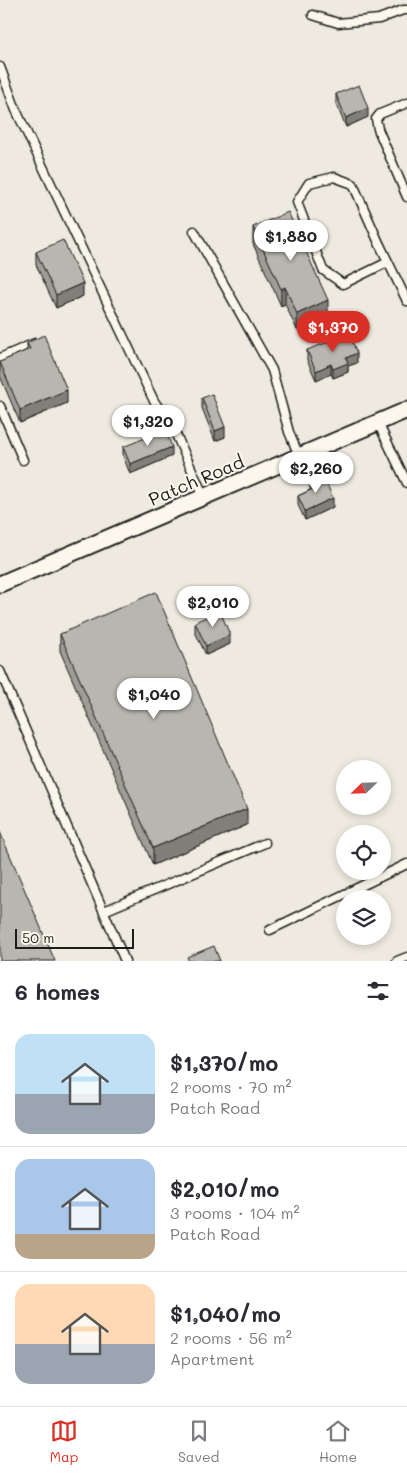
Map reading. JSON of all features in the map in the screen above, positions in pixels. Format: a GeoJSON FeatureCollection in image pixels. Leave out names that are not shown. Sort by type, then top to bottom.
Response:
{"type":"FeatureCollection","features":[{"type":"Feature","properties":{"kind":"street","name":"Patch Road"},"geometry":{"type":"LineString","coordinates":[[0,584],[407,410]]}},
{"type":"Feature","properties":{"kind":"lane"},"geometry":{"type":"LineString","coordinates":[[313,15],[338,23],[378,19],[407,10]]}},
{"type":"Feature","properties":{"kind":"lane"},"geometry":{"type":"LineString","coordinates":[[0,67],[16,110],[154,401],[174,430],[204,497]]}},
{"type":"Feature","properties":{"kind":"lane"},"geometry":{"type":"LineString","coordinates":[[407,103],[380,114],[376,119],[378,129],[407,197]]}},
{"type":"Feature","properties":{"kind":"lane"},"geometry":{"type":"LineString","coordinates":[[388,262],[343,284],[323,270],[297,202],[309,183],[334,177],[353,184],[407,301]]}},
{"type":"Feature","properties":{"kind":"lane"},"geometry":{"type":"LineString","coordinates":[[194,230],[272,370],[289,432],[299,456]]}},
{"type":"Feature","properties":{"kind":"lane"},"geometry":{"type":"LineString","coordinates":[[0,358],[38,341]]}},
{"type":"Feature","properties":{"kind":"lane"},"geometry":{"type":"LineString","coordinates":[[0,406],[23,460]]}},
{"type":"Feature","properties":{"kind":"lane"},"geometry":{"type":"LineString","coordinates":[[378,422],[407,484]]}},
{"type":"Feature","properties":{"kind":"lane"},"geometry":{"type":"LineString","coordinates":[[0,671],[126,961]]}},
{"type":"Feature","properties":{"kind":"lane"},"geometry":{"type":"LineString","coordinates":[[104,911],[265,843]]}},
{"type":"Feature","properties":{"kind":"lane"},"geometry":{"type":"LineString","coordinates":[[270,930],[407,864]]}},
{"type":"Feature","properties":{"kind":"lane"},"geometry":{"type":"LineString","coordinates":[[397,961],[407,957]]}},
{"type":"Feature","properties":{"kind":"building"},"geometry":{"type":"Polygon","coordinates":[[[359,85],[368,108],[346,118],[336,94],[359,85]]]}},
{"type":"Feature","properties":{"kind":"building"},"geometry":{"type":"Polygon","coordinates":[[[288,212],[328,300],[297,314],[285,287],[281,289],[253,227],[288,212]]]}},
{"type":"Feature","properties":{"kind":"building"},"geometry":{"type":"Polygon","coordinates":[[[63,240],[83,283],[56,295],[36,252],[63,240]]]}},
{"type":"Feature","properties":{"kind":"building"},"geometry":{"type":"Polygon","coordinates":[[[349,334],[357,353],[346,358],[348,363],[333,369],[331,364],[316,371],[307,350],[349,334]]]}},
{"type":"Feature","properties":{"kind":"building"},"geometry":{"type":"Polygon","coordinates":[[[44,335],[67,390],[20,410],[0,362],[30,349],[27,343],[44,335]]]}},
{"type":"Feature","properties":{"kind":"building"},"geometry":{"type":"Polygon","coordinates":[[[212,394],[225,427],[215,431],[202,398],[212,394]]]}},
{"type":"Feature","properties":{"kind":"building"},"geometry":{"type":"Polygon","coordinates":[[[165,430],[172,447],[130,464],[123,447],[165,430]]]}},
{"type":"Feature","properties":{"kind":"building"},"geometry":{"type":"Polygon","coordinates":[[[323,476],[333,498],[305,511],[298,496],[313,489],[310,482],[323,476]]]}},
{"type":"Feature","properties":{"kind":"building"},"geometry":{"type":"Polygon","coordinates":[[[156,592],[247,809],[153,848],[60,634],[156,592]]]}},
{"type":"Feature","properties":{"kind":"building"},"geometry":{"type":"Polygon","coordinates":[[[220,611],[230,635],[206,646],[195,622],[220,611]]]}},
{"type":"Feature","properties":{"kind":"building"},"geometry":{"type":"Polygon","coordinates":[[[0,832],[55,961],[0,961],[0,832]]]}},
{"type":"Feature","properties":{"kind":"building"},"geometry":{"type":"Polygon","coordinates":[[[214,946],[220,961],[189,961],[187,957],[214,946]]]}}]}
